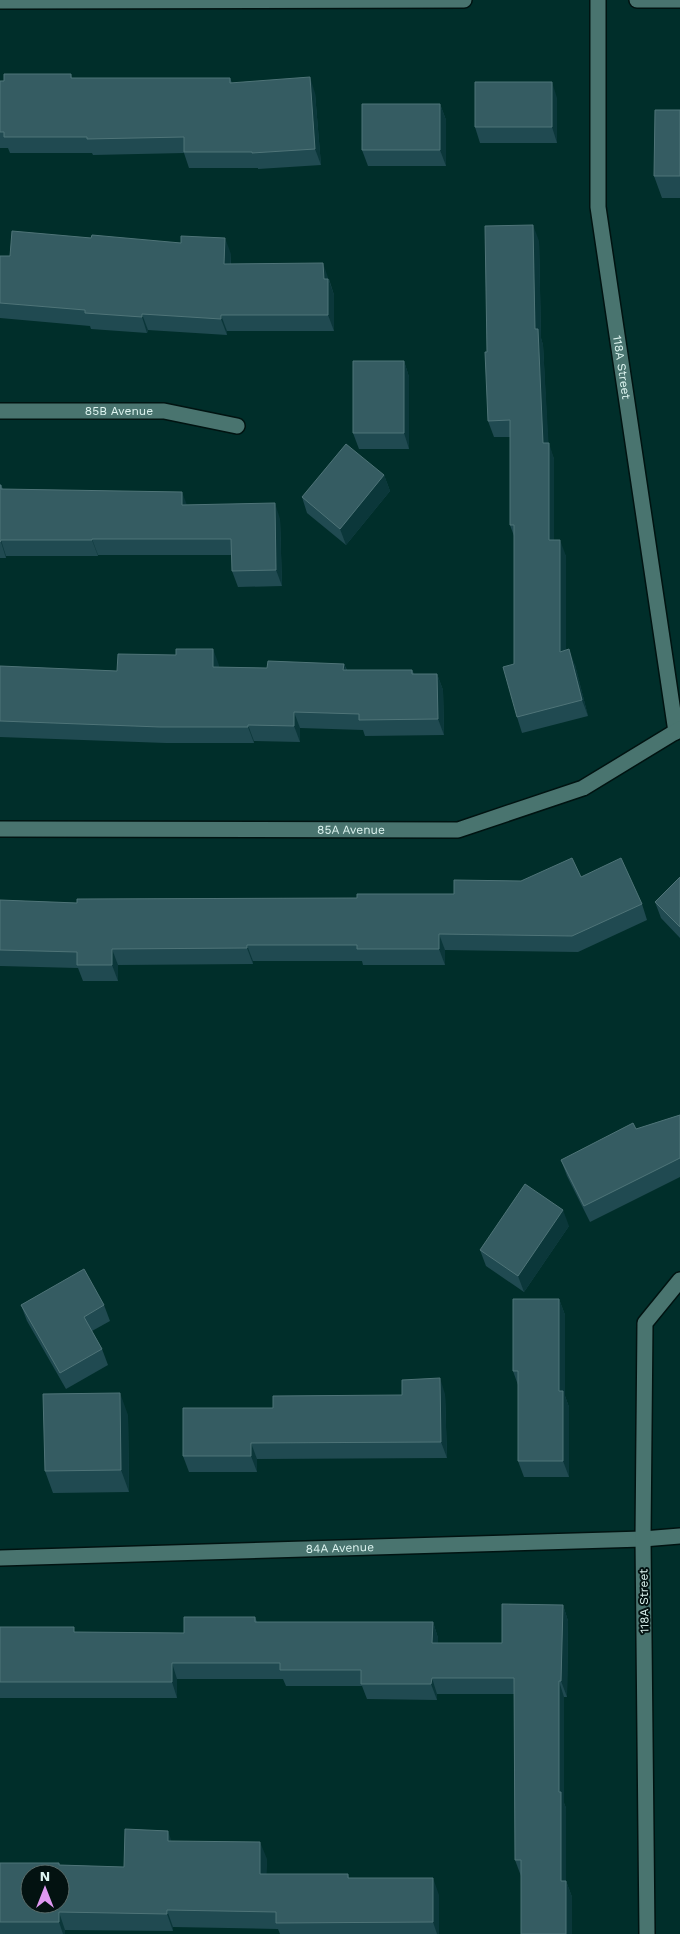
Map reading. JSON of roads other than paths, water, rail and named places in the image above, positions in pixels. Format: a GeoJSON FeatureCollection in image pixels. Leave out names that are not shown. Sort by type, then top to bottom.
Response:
{"type":"FeatureCollection","features":[{"type":"Feature","properties":{"kind":"street"},"geometry":{"type":"LineString","coordinates":[[0,1],[464,0]]}},
{"type":"Feature","properties":{"kind":"street","name":"118A Street"},"geometry":{"type":"LineString","coordinates":[[598,0],[598,206],[678,730]]}},
{"type":"Feature","properties":{"kind":"street"},"geometry":{"type":"LineString","coordinates":[[637,0],[680,0]]}},
{"type":"Feature","properties":{"kind":"street","name":"85B Avenue"},"geometry":{"type":"LineString","coordinates":[[0,411],[164,411],[237,426]]}},
{"type":"Feature","properties":{"kind":"street","name":"85A Avenue"},"geometry":{"type":"LineString","coordinates":[[0,828],[458,830],[583,788],[678,730]]}},
{"type":"Feature","properties":{"kind":"street","name":"118A Street"},"geometry":{"type":"LineString","coordinates":[[647,1934],[643,1539],[646,1322],[680,1280]]}},
{"type":"Feature","properties":{"kind":"street","name":"84A Avenue"},"geometry":{"type":"LineString","coordinates":[[0,1558],[643,1539],[680,1536]]}}]}
